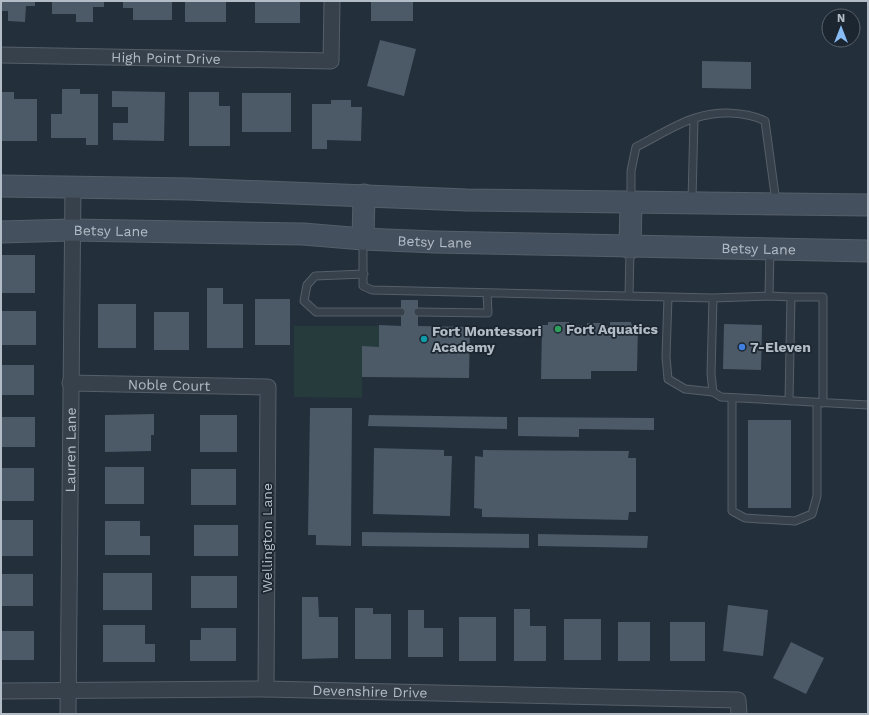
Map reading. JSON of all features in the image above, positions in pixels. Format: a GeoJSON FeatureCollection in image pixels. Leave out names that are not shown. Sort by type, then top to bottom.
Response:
{"type":"FeatureCollection","features":[{"type":"Feature","properties":{"kind":"main road"},"geometry":{"type":"LineString","coordinates":[[1,186],[73,186],[364,195],[467,200],[868,205]]}},
{"type":"Feature","properties":{"kind":"main road"},"geometry":{"type":"LineString","coordinates":[[363,239],[364,195]]}},
{"type":"Feature","properties":{"kind":"main road"},"geometry":{"type":"LineString","coordinates":[[630,248],[631,202]]}},
{"type":"Feature","properties":{"kind":"main road","name":"Betsy Lane"},"geometry":{"type":"LineString","coordinates":[[1,232],[72,230],[304,234],[363,239],[630,248],[770,249],[868,252]]}},
{"type":"Feature","properties":{"kind":"street","name":"High Point Drive"},"geometry":{"type":"LineString","coordinates":[[1,56],[331,61],[332,1]]}},
{"type":"Feature","properties":{"kind":"street","name":"Lauren Lane"},"geometry":{"type":"LineString","coordinates":[[68,714],[73,186]]}},
{"type":"Feature","properties":{"kind":"street","name":"Noble Court"},"geometry":{"type":"LineString","coordinates":[[70,383],[268,387]]}},
{"type":"Feature","properties":{"kind":"street","name":"Wellington Lane"},"geometry":{"type":"LineString","coordinates":[[266,689],[268,387]]}},
{"type":"Feature","properties":{"kind":"street","name":"Devenshire Drive"},"geometry":{"type":"LineString","coordinates":[[1,691],[266,689],[738,707]]}},
{"type":"Feature","properties":{"kind":"lane"},"geometry":{"type":"LineString","coordinates":[[631,202],[631,172],[636,147],[694,118],[724,113],[754,116],[765,121],[777,205]]}},
{"type":"Feature","properties":{"kind":"lane"},"geometry":{"type":"LineString","coordinates":[[692,204],[694,118]]}},
{"type":"Feature","properties":{"kind":"lane"},"geometry":{"type":"LineString","coordinates":[[363,239],[363,286],[372,290],[713,298],[769,296],[823,297],[817,496],[812,514],[795,521],[745,518],[732,511],[732,398]]}},
{"type":"Feature","properties":{"kind":"lane"},"geometry":{"type":"LineString","coordinates":[[629,296],[630,248]]}},
{"type":"Feature","properties":{"kind":"lane"},"geometry":{"type":"LineString","coordinates":[[769,296],[770,249]]}},
{"type":"Feature","properties":{"kind":"lane"},"geometry":{"type":"LineString","coordinates":[[364,274],[316,276],[307,285],[304,301],[316,312],[401,312]]}},
{"type":"Feature","properties":{"kind":"lane"},"geometry":{"type":"LineString","coordinates":[[418,312],[488,313],[487,293]]}},
{"type":"Feature","properties":{"kind":"lane"},"geometry":{"type":"LineString","coordinates":[[789,401],[791,296]]}},
{"type":"Feature","properties":{"kind":"lane"},"geometry":{"type":"LineString","coordinates":[[668,297],[666,357],[668,379],[685,389],[713,392],[721,397],[868,406]]}},
{"type":"Feature","properties":{"kind":"lane"},"geometry":{"type":"LineString","coordinates":[[713,298],[711,374],[713,392]]}},
{"type":"Feature","properties":{"kind":"green space"},"geometry":{"type":"Polygon","coordinates":[[[294,326],[379,326],[379,347],[362,347],[362,398],[294,397],[294,326]]]}},
{"type":"Feature","properties":{"kind":"building"},"geometry":{"type":"Polygon","coordinates":[[[1,1],[35,1],[35,6],[26,6],[25,22],[8,21],[8,11],[1,11],[1,1]]]}},
{"type":"Feature","properties":{"kind":"building"},"geometry":{"type":"Polygon","coordinates":[[[52,1],[104,1],[104,7],[93,7],[93,22],[76,22],[76,14],[52,14],[52,1]]]}},
{"type":"Feature","properties":{"kind":"building"},"geometry":{"type":"Polygon","coordinates":[[[123,1],[172,1],[172,20],[133,20],[133,8],[123,8],[123,1]]]}},
{"type":"Feature","properties":{"kind":"building"},"geometry":{"type":"Polygon","coordinates":[[[185,1],[226,1],[226,22],[185,22],[185,1]]]}},
{"type":"Feature","properties":{"kind":"building"},"geometry":{"type":"Polygon","coordinates":[[[255,1],[300,1],[300,23],[255,23],[255,1]]]}},
{"type":"Feature","properties":{"kind":"building"},"geometry":{"type":"Polygon","coordinates":[[[371,1],[413,1],[413,21],[371,21],[371,1]]]}},
{"type":"Feature","properties":{"kind":"building"},"geometry":{"type":"Polygon","coordinates":[[[380,40],[416,49],[404,96],[367,86],[380,40]]]}},
{"type":"Feature","properties":{"kind":"building"},"geometry":{"type":"Polygon","coordinates":[[[702,61],[751,62],[751,89],[702,88],[702,61]]]}},
{"type":"Feature","properties":{"kind":"building"},"geometry":{"type":"Polygon","coordinates":[[[62,89],[80,89],[80,94],[98,94],[98,145],[86,145],[86,138],[51,138],[51,114],[62,114],[62,89]]]}},
{"type":"Feature","properties":{"kind":"building"},"geometry":{"type":"Polygon","coordinates":[[[112,91],[165,92],[164,141],[113,140],[113,123],[128,123],[128,107],[112,107],[112,91]]]}},
{"type":"Feature","properties":{"kind":"building"},"geometry":{"type":"Polygon","coordinates":[[[1,92],[14,92],[14,99],[37,99],[37,141],[1,141],[1,92]]]}},
{"type":"Feature","properties":{"kind":"building"},"geometry":{"type":"Polygon","coordinates":[[[189,92],[219,92],[219,106],[230,106],[230,146],[189,146],[189,92]]]}},
{"type":"Feature","properties":{"kind":"building"},"geometry":{"type":"Polygon","coordinates":[[[242,93],[291,93],[291,132],[242,132],[242,93]]]}},
{"type":"Feature","properties":{"kind":"building"},"geometry":{"type":"Polygon","coordinates":[[[331,100],[351,100],[351,107],[362,107],[361,141],[327,140],[327,149],[312,149],[312,104],[331,104],[331,100]]]}},
{"type":"Feature","properties":{"kind":"building"},"geometry":{"type":"Polygon","coordinates":[[[1,255],[35,255],[35,293],[1,293],[1,255]]]}},
{"type":"Feature","properties":{"kind":"building"},"geometry":{"type":"Polygon","coordinates":[[[207,288],[223,288],[223,304],[243,304],[243,348],[207,348],[207,288]]]}},
{"type":"Feature","properties":{"kind":"building"},"geometry":{"type":"Polygon","coordinates":[[[255,299],[290,299],[290,345],[255,345],[255,299]]]}},
{"type":"Feature","properties":{"kind":"building","name":"Fort Montessori Academy"},"geometry":{"type":"Polygon","coordinates":[[[401,300],[418,300],[418,326],[470,327],[469,378],[362,377],[362,346],[379,347],[379,325],[401,326],[401,300]]]}},
{"type":"Feature","properties":{"kind":"building"},"geometry":{"type":"Polygon","coordinates":[[[98,304],[136,304],[136,348],[98,348],[98,304]]]}},
{"type":"Feature","properties":{"kind":"building"},"geometry":{"type":"Polygon","coordinates":[[[1,311],[36,311],[36,345],[1,345],[1,311]]]}},
{"type":"Feature","properties":{"kind":"building"},"geometry":{"type":"Polygon","coordinates":[[[154,312],[189,312],[189,350],[154,350],[154,312]]]}},
{"type":"Feature","properties":{"kind":"building"},"geometry":{"type":"Polygon","coordinates":[[[548,322],[569,322],[569,325],[587,326],[587,323],[602,323],[603,326],[610,326],[610,322],[631,322],[632,326],[638,326],[637,371],[591,371],[591,379],[541,379],[542,325],[548,325],[548,322]]]}},
{"type":"Feature","properties":{"kind":"building","name":"7-Eleven"},"geometry":{"type":"Polygon","coordinates":[[[724,324],[762,325],[761,370],[723,369],[724,324]]]}},
{"type":"Feature","properties":{"kind":"building"},"geometry":{"type":"Polygon","coordinates":[[[1,365],[34,365],[34,395],[1,395],[1,365]]]}},
{"type":"Feature","properties":{"kind":"building"},"geometry":{"type":"Polygon","coordinates":[[[310,408],[352,408],[351,546],[316,545],[316,535],[308,535],[310,408]]]}},
{"type":"Feature","properties":{"kind":"building"},"geometry":{"type":"Polygon","coordinates":[[[154,414],[154,435],[151,435],[151,451],[105,452],[105,415],[154,414]]]}},
{"type":"Feature","properties":{"kind":"building"},"geometry":{"type":"Polygon","coordinates":[[[200,415],[237,415],[237,452],[200,452],[200,415]]]}},
{"type":"Feature","properties":{"kind":"building"},"geometry":{"type":"Polygon","coordinates":[[[369,415],[507,417],[507,429],[368,426],[369,415]]]}},
{"type":"Feature","properties":{"kind":"building"},"geometry":{"type":"Polygon","coordinates":[[[1,417],[35,417],[35,447],[1,447],[1,417]]]}},
{"type":"Feature","properties":{"kind":"building"},"geometry":{"type":"Polygon","coordinates":[[[518,417],[654,418],[654,430],[579,429],[579,437],[518,436],[518,417]]]}},
{"type":"Feature","properties":{"kind":"building"},"geometry":{"type":"Polygon","coordinates":[[[748,420],[791,420],[791,508],[748,508],[748,420]]]}},
{"type":"Feature","properties":{"kind":"building"},"geometry":{"type":"Polygon","coordinates":[[[374,448],[444,450],[444,456],[452,456],[450,516],[373,514],[374,448]]]}},
{"type":"Feature","properties":{"kind":"building"},"geometry":{"type":"Polygon","coordinates":[[[483,450],[629,451],[628,458],[636,458],[636,512],[629,512],[628,520],[482,517],[482,509],[474,508],[475,456],[483,457],[483,450]]]}},
{"type":"Feature","properties":{"kind":"building"},"geometry":{"type":"Polygon","coordinates":[[[105,467],[144,467],[144,504],[105,504],[105,467]]]}},
{"type":"Feature","properties":{"kind":"building"},"geometry":{"type":"Polygon","coordinates":[[[1,468],[34,468],[34,501],[1,501],[1,468]]]}},
{"type":"Feature","properties":{"kind":"building"},"geometry":{"type":"Polygon","coordinates":[[[191,469],[236,469],[236,505],[191,505],[191,469]]]}},
{"type":"Feature","properties":{"kind":"building"},"geometry":{"type":"Polygon","coordinates":[[[1,520],[33,520],[33,556],[1,556],[1,520]]]}},
{"type":"Feature","properties":{"kind":"building"},"geometry":{"type":"Polygon","coordinates":[[[105,521],[140,521],[140,536],[150,536],[150,555],[105,555],[105,521]]]}},
{"type":"Feature","properties":{"kind":"building"},"geometry":{"type":"Polygon","coordinates":[[[194,525],[238,525],[238,556],[194,556],[194,525]]]}},
{"type":"Feature","properties":{"kind":"building"},"geometry":{"type":"Polygon","coordinates":[[[362,532],[529,534],[529,548],[362,546],[362,532]]]}},
{"type":"Feature","properties":{"kind":"building"},"geometry":{"type":"Polygon","coordinates":[[[538,534],[648,536],[647,548],[538,546],[538,534]]]}},
{"type":"Feature","properties":{"kind":"building"},"geometry":{"type":"Polygon","coordinates":[[[103,573],[152,573],[152,610],[103,610],[103,573]]]}},
{"type":"Feature","properties":{"kind":"building"},"geometry":{"type":"Polygon","coordinates":[[[1,574],[33,574],[33,606],[1,606],[1,574]]]}},
{"type":"Feature","properties":{"kind":"building"},"geometry":{"type":"Polygon","coordinates":[[[191,576],[237,576],[237,608],[191,608],[191,576]]]}},
{"type":"Feature","properties":{"kind":"building"},"geometry":{"type":"Polygon","coordinates":[[[302,597],[318,597],[319,617],[338,617],[338,658],[302,659],[302,597]]]}},
{"type":"Feature","properties":{"kind":"building"},"geometry":{"type":"Polygon","coordinates":[[[728,605],[768,610],[763,656],[723,651],[728,605]]]}},
{"type":"Feature","properties":{"kind":"building"},"geometry":{"type":"Polygon","coordinates":[[[355,608],[373,608],[373,614],[391,614],[391,659],[355,659],[355,608]]]}},
{"type":"Feature","properties":{"kind":"building"},"geometry":{"type":"Polygon","coordinates":[[[514,609],[530,609],[530,626],[546,626],[546,661],[514,661],[514,609]]]}},
{"type":"Feature","properties":{"kind":"building"},"geometry":{"type":"Polygon","coordinates":[[[408,610],[424,610],[424,628],[443,628],[443,657],[408,657],[408,610]]]}},
{"type":"Feature","properties":{"kind":"building"},"geometry":{"type":"Polygon","coordinates":[[[459,617],[496,617],[496,661],[459,661],[459,617]]]}},
{"type":"Feature","properties":{"kind":"building"},"geometry":{"type":"Polygon","coordinates":[[[564,619],[601,619],[601,660],[564,660],[564,619]]]}},
{"type":"Feature","properties":{"kind":"building"},"geometry":{"type":"Polygon","coordinates":[[[618,622],[650,622],[650,661],[618,661],[618,622]]]}},
{"type":"Feature","properties":{"kind":"building"},"geometry":{"type":"Polygon","coordinates":[[[670,622],[705,622],[705,661],[670,661],[670,622]]]}},
{"type":"Feature","properties":{"kind":"building"},"geometry":{"type":"Polygon","coordinates":[[[103,625],[145,625],[145,644],[155,644],[155,662],[103,662],[103,625]]]}},
{"type":"Feature","properties":{"kind":"building"},"geometry":{"type":"Polygon","coordinates":[[[201,628],[236,628],[236,661],[190,661],[190,640],[201,640],[201,628]]]}},
{"type":"Feature","properties":{"kind":"building"},"geometry":{"type":"Polygon","coordinates":[[[1,631],[34,631],[34,660],[1,660],[1,631]]]}},
{"type":"Feature","properties":{"kind":"building"},"geometry":{"type":"Polygon","coordinates":[[[791,642],[824,658],[806,694],[773,678],[791,642]]]}},
{"type":"Feature","properties":{"kind":"place","name":"Fort Aquatics"},"geometry":{"type":"Point","coordinates":[558,329]}},
{"type":"Feature","properties":{"kind":"place","name":"Fort Montessori Academy"},"geometry":{"type":"Point","coordinates":[424,339]}},
{"type":"Feature","properties":{"kind":"place","name":"7-Eleven"},"geometry":{"type":"Point","coordinates":[742,347]}}]}
